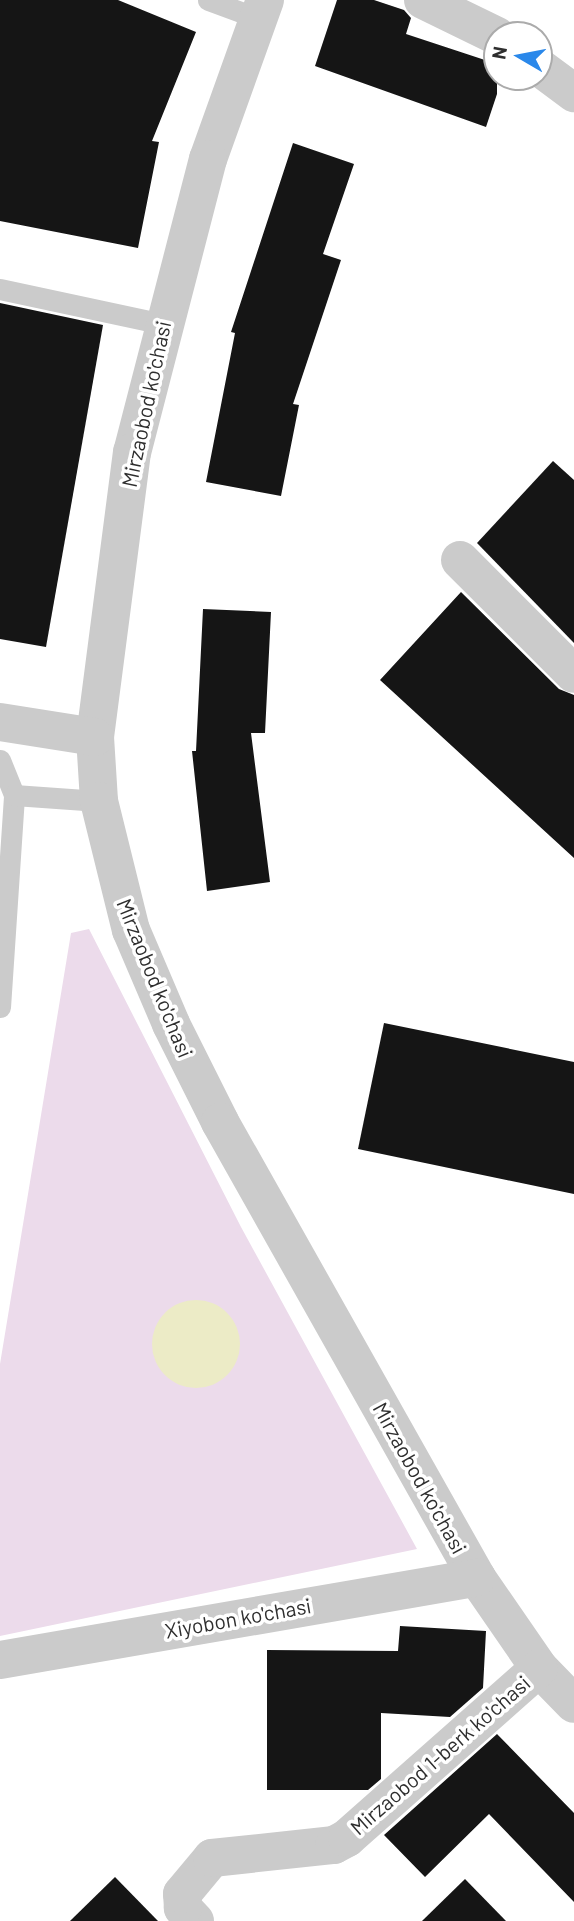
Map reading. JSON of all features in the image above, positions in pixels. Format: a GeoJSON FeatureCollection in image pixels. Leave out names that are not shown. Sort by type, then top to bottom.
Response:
{"type":"FeatureCollection","features":[{"type":"Feature","properties":{"kind":"street"},"geometry":{"type":"LineString","coordinates":[[423,0],[483,29]]}},
{"type":"Feature","properties":{"kind":"street","name":"Mirzaobod ko'chasi"},"geometry":{"type":"LineString","coordinates":[[261,9],[208,159],[163,324],[132,452],[95,737],[99,801],[131,930],[171,1024],[220,1122],[477,1578],[539,1668],[574,1704]]}},
{"type":"Feature","properties":{"kind":"street"},"geometry":{"type":"LineString","coordinates":[[553,77],[574,93]]}},
{"type":"Feature","properties":{"kind":"street"},"geometry":{"type":"LineString","coordinates":[[460,560],[574,674]]}},
{"type":"Feature","properties":{"kind":"street"},"geometry":{"type":"LineString","coordinates":[[0,722],[95,737]]}},
{"type":"Feature","properties":{"kind":"street","name":"Xiyobon ko'chasi"},"geometry":{"type":"LineString","coordinates":[[0,1660],[477,1578]]}},
{"type":"Feature","properties":{"kind":"street","name":"Mirzaobod 1-berk ko'chasi"},"geometry":{"type":"LineString","coordinates":[[195,1921],[183,1908],[182,1894],[212,1858],[340,1842],[539,1668]]}},
{"type":"Feature","properties":{"kind":"lane"},"geometry":{"type":"LineString","coordinates":[[208,0],[261,9]]}},
{"type":"Feature","properties":{"kind":"lane"},"geometry":{"type":"LineString","coordinates":[[0,289],[163,324]]}},
{"type":"Feature","properties":{"kind":"lane"},"geometry":{"type":"LineString","coordinates":[[0,760],[15,795],[0,1007]]}},
{"type":"Feature","properties":{"kind":"lane"},"geometry":{"type":"LineString","coordinates":[[15,795],[99,801]]}},
{"type":"Feature","properties":{"kind":"shaded area"},"geometry":{"type":"Polygon","coordinates":[[[89,929],[241,1227],[417,1549],[0,1636],[0,1364],[71,933],[89,929]]]}},
{"type":"Feature","properties":{"kind":"shaded area"},"geometry":{"type":"Polygon","coordinates":[[[187,1300],[205,1300],[221,1307],[233,1319],[240,1335],[240,1353],[233,1369],[221,1381],[205,1388],[187,1388],[171,1381],[159,1369],[152,1353],[152,1335],[159,1319],[171,1307],[187,1300]]]}},
{"type":"Feature","properties":{"kind":"building"},"geometry":{"type":"Polygon","coordinates":[[[0,0],[118,0],[196,32],[152,141],[159,142],[138,248],[0,221],[0,0]]]}},
{"type":"Feature","properties":{"kind":"building"},"geometry":{"type":"Polygon","coordinates":[[[337,0],[374,0],[404,10],[411,18],[406,34],[483,59],[483,91],[497,91],[497,94],[486,127],[315,66],[337,0]]]}},
{"type":"Feature","properties":{"kind":"building"},"geometry":{"type":"Polygon","coordinates":[[[293,143],[354,164],[323,254],[341,260],[293,404],[299,405],[281,496],[206,482],[235,333],[231,332],[293,143]]]}},
{"type":"Feature","properties":{"kind":"building"},"geometry":{"type":"Polygon","coordinates":[[[0,303],[103,325],[46,647],[0,639],[0,303]]]}},
{"type":"Feature","properties":{"kind":"building"},"geometry":{"type":"Polygon","coordinates":[[[553,461],[574,480],[574,643],[477,543],[553,461]]]}},
{"type":"Feature","properties":{"kind":"building"},"geometry":{"type":"Polygon","coordinates":[[[461,592],[559,689],[574,695],[574,858],[380,680],[461,592]]]}},
{"type":"Feature","properties":{"kind":"building"},"geometry":{"type":"Polygon","coordinates":[[[203,609],[271,612],[265,733],[251,733],[270,882],[207,891],[192,751],[196,751],[203,609]]]}},
{"type":"Feature","properties":{"kind":"building"},"geometry":{"type":"Polygon","coordinates":[[[384,1023],[574,1062],[574,1194],[358,1149],[384,1023]]]}},
{"type":"Feature","properties":{"kind":"building"},"geometry":{"type":"Polygon","coordinates":[[[400,1626],[486,1631],[483,1688],[450,1717],[381,1713],[381,1779],[368,1790],[267,1790],[267,1650],[398,1651],[400,1626]]]}},
{"type":"Feature","properties":{"kind":"building"},"geometry":{"type":"Polygon","coordinates":[[[497,1734],[574,1813],[574,1902],[489,1814],[425,1877],[384,1835],[497,1734]]]}},
{"type":"Feature","properties":{"kind":"building"},"geometry":{"type":"Polygon","coordinates":[[[115,1877],[158,1921],[70,1921],[115,1877]]]}},
{"type":"Feature","properties":{"kind":"building"},"geometry":{"type":"Polygon","coordinates":[[[465,1879],[506,1921],[422,1921],[465,1879]]]}}]}
